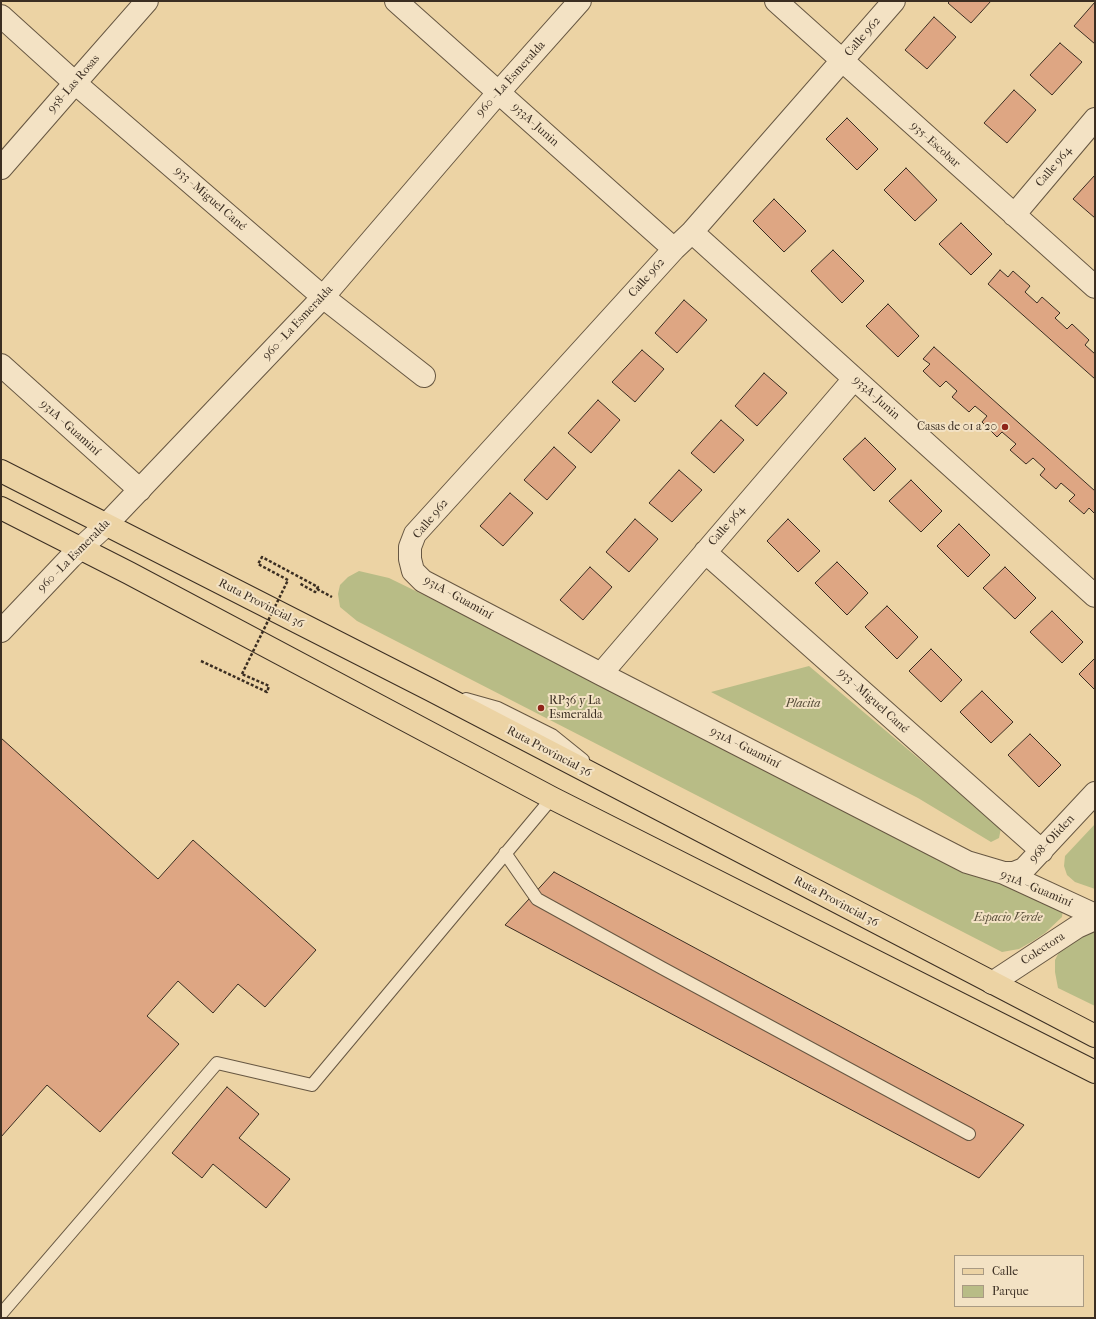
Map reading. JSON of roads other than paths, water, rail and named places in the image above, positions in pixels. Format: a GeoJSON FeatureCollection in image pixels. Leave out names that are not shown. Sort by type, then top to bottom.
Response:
{"type":"FeatureCollection","features":[{"type":"Feature","properties":{"kind":"main road","name":"Ruta Provincial 36"},"geometry":{"type":"LineString","coordinates":[[1,471],[105,526],[431,690],[1095,1036]]}},
{"type":"Feature","properties":{"kind":"main road"},"geometry":{"type":"LineString","coordinates":[[1,508],[79,549],[130,573],[552,798],[1095,1072]]}},
{"type":"Feature","properties":{"kind":"street","name":"958- Las Rosas"},"geometry":{"type":"LineString","coordinates":[[1,168],[146,1]]}},
{"type":"Feature","properties":{"kind":"street","name":"933A- Junin"},"geometry":{"type":"LineString","coordinates":[[396,1],[674,250]]}},
{"type":"Feature","properties":{"kind":"street","name":"960 - La Esmeralda"},"geometry":{"type":"LineString","coordinates":[[1,631],[79,549],[105,526],[140,490],[323,297],[498,93],[580,1]]}},
{"type":"Feature","properties":{"kind":"street","name":"935- Escobar"},"geometry":{"type":"LineString","coordinates":[[776,1],[842,62],[1095,287]]}},
{"type":"Feature","properties":{"kind":"street","name":"Calle 962"},"geometry":{"type":"LineString","coordinates":[[410,559],[410,547],[415,534],[692,232],[894,1]]}},
{"type":"Feature","properties":{"kind":"street","name":"933 - Miguel Cané"},"geometry":{"type":"LineString","coordinates":[[1,16],[323,297],[424,376]]}},
{"type":"Feature","properties":{"kind":"street","name":"Calle 964"},"geometry":{"type":"LineString","coordinates":[[1014,215],[1095,119]]}},
{"type":"Feature","properties":{"kind":"street","name":"933A- Junin"},"geometry":{"type":"LineString","coordinates":[[692,232],[1095,596]]}},
{"type":"Feature","properties":{"kind":"street","name":"931A - Guaminí"},"geometry":{"type":"LineString","coordinates":[[1,365],[140,490]]}},
{"type":"Feature","properties":{"kind":"street","name":"Calle 964"},"geometry":{"type":"LineString","coordinates":[[601,674],[854,379]]}},
{"type":"Feature","properties":{"kind":"street","name":"933 - Miguel Cané"},"geometry":{"type":"LineString","coordinates":[[705,552],[1042,850]]}},
{"type":"Feature","properties":{"kind":"street","name":"931A - Guaminí"},"geometry":{"type":"LineString","coordinates":[[410,559],[413,571],[423,581],[601,674],[967,862],[1004,873],[1095,915]]}},
{"type":"Feature","properties":{"kind":"street","name":"968- Oliden"},"geometry":{"type":"LineString","coordinates":[[1004,873],[1014,873],[1024,869],[1095,793]]}},
{"type":"Feature","properties":{"kind":"street","name":"Colectora"},"geometry":{"type":"LineString","coordinates":[[992,983],[1078,927],[1095,919]]}},
{"type":"Feature","properties":{"kind":"lane"},"geometry":{"type":"LineString","coordinates":[[1,1314],[217,1063],[312,1085],[552,798]]}},
{"type":"Feature","properties":{"kind":"lane"},"geometry":{"type":"LineString","coordinates":[[505,853],[537,899],[969,1134]]}},
{"type":"Feature","properties":{"kind":"place","name":"Casas de 01 a 20"},"geometry":{"type":"Point","coordinates":[1005,427]}},
{"type":"Feature","properties":{"kind":"place","name":"RP36 y La Esmeralda"},"geometry":{"type":"Point","coordinates":[541,708]}},
{"type":"Feature","properties":{"kind":"park label","name":"Placita"},"geometry":{"type":"Point","coordinates":[803,704]}},
{"type":"Feature","properties":{"kind":"park label","name":"Espacio Verde"},"geometry":{"type":"Point","coordinates":[1008,918]}}]}
